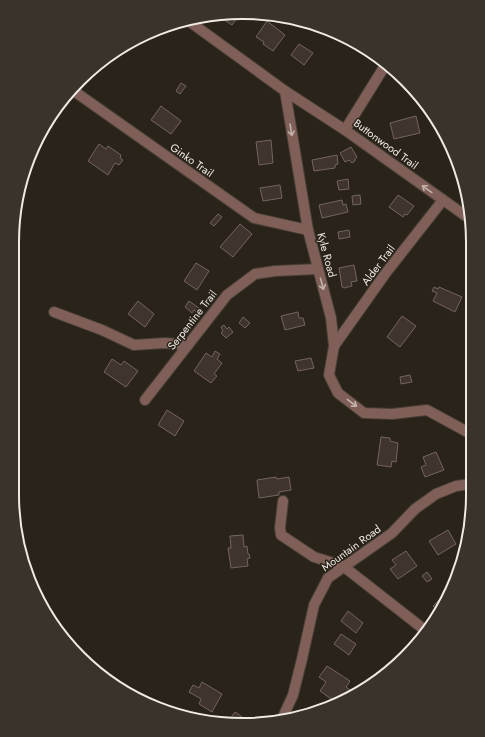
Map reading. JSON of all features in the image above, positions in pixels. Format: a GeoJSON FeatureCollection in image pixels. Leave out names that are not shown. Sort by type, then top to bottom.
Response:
{"type":"FeatureCollection","features":[{"type":"Feature","properties":{"kind":"street"},"geometry":{"type":"LineString","coordinates":[[194,25],[285,91]]}},
{"type":"Feature","properties":{"kind":"street"},"geometry":{"type":"LineString","coordinates":[[345,130],[383,68]]}},
{"type":"Feature","properties":{"kind":"street","name":"Buttonwood Trail"},"geometry":{"type":"LineString","coordinates":[[285,91],[345,130],[464,215]]}},
{"type":"Feature","properties":{"kind":"street","name":"Kyle Road"},"geometry":{"type":"LineString","coordinates":[[285,91],[308,230],[331,318],[334,346],[329,375],[338,393],[364,413],[392,414],[427,410],[466,431]]}},
{"type":"Feature","properties":{"kind":"street","name":"Ginko Trail"},"geometry":{"type":"LineString","coordinates":[[76,93],[254,218],[308,230]]}},
{"type":"Feature","properties":{"kind":"street","name":"Alder Trail"},"geometry":{"type":"LineString","coordinates":[[334,346],[385,274],[443,200]]}},
{"type":"Feature","properties":{"kind":"street","name":"Serpentine Trail"},"geometry":{"type":"LineString","coordinates":[[145,400],[227,295],[255,274],[275,271],[318,269]]}},
{"type":"Feature","properties":{"kind":"street"},"geometry":{"type":"LineString","coordinates":[[54,312],[102,330],[134,345],[165,343],[188,345]]}},
{"type":"Feature","properties":{"kind":"street","name":"Mountain Road"},"geometry":{"type":"LineString","coordinates":[[284,714],[293,695],[314,605],[328,578],[392,533],[415,509],[436,494],[456,486],[466,485]]}},
{"type":"Feature","properties":{"kind":"street"},"geometry":{"type":"LineString","coordinates":[[283,501],[280,528],[281,535],[314,557],[343,566],[422,628]]}},
{"type":"Feature","properties":{"kind":"building"},"geometry":{"type":"Polygon","coordinates":[[[236,19],[232,25],[224,20],[236,19]]]}},
{"type":"Feature","properties":{"kind":"building"},"geometry":{"type":"Polygon","coordinates":[[[267,21],[285,35],[273,51],[263,44],[264,42],[256,37],[267,21]]]}},
{"type":"Feature","properties":{"kind":"building"},"geometry":{"type":"Polygon","coordinates":[[[299,44],[313,53],[304,65],[291,55],[299,44]]]}},
{"type":"Feature","properties":{"kind":"building"},"geometry":{"type":"Polygon","coordinates":[[[181,83],[186,86],[180,94],[176,91],[181,83]]]}},
{"type":"Feature","properties":{"kind":"building"},"geometry":{"type":"Polygon","coordinates":[[[161,106],[181,121],[171,134],[151,120],[161,106]]]}},
{"type":"Feature","properties":{"kind":"building"},"geometry":{"type":"Polygon","coordinates":[[[416,116],[420,133],[394,139],[390,123],[416,116]]]}},
{"type":"Feature","properties":{"kind":"building"},"geometry":{"type":"Polygon","coordinates":[[[271,140],[273,163],[259,165],[256,142],[271,140]]]}},
{"type":"Feature","properties":{"kind":"building"},"geometry":{"type":"Polygon","coordinates":[[[99,144],[106,149],[108,146],[121,155],[120,158],[123,160],[119,165],[115,163],[108,175],[88,161],[99,144]]]}},
{"type":"Feature","properties":{"kind":"building"},"geometry":{"type":"Polygon","coordinates":[[[351,147],[357,157],[352,163],[349,160],[345,162],[340,153],[351,147]]]}},
{"type":"Feature","properties":{"kind":"building"},"geometry":{"type":"Polygon","coordinates":[[[337,155],[338,164],[335,165],[335,168],[314,171],[312,160],[337,155]]]}},
{"type":"Feature","properties":{"kind":"building"},"geometry":{"type":"Polygon","coordinates":[[[348,179],[349,189],[339,190],[337,181],[348,179]]]}},
{"type":"Feature","properties":{"kind":"building"},"geometry":{"type":"Polygon","coordinates":[[[280,185],[282,198],[263,201],[260,188],[280,185]]]}},
{"type":"Feature","properties":{"kind":"building"},"geometry":{"type":"Polygon","coordinates":[[[360,195],[361,204],[353,205],[352,196],[360,195]]]}},
{"type":"Feature","properties":{"kind":"building"},"geometry":{"type":"Polygon","coordinates":[[[398,195],[414,206],[407,215],[405,214],[403,217],[389,207],[398,195]]]}},
{"type":"Feature","properties":{"kind":"building"},"geometry":{"type":"Polygon","coordinates":[[[342,200],[343,205],[346,204],[348,212],[322,218],[319,205],[342,200]]]}},
{"type":"Feature","properties":{"kind":"building"},"geometry":{"type":"Polygon","coordinates":[[[218,214],[222,217],[214,226],[210,223],[218,214]]]}},
{"type":"Feature","properties":{"kind":"building"},"geometry":{"type":"Polygon","coordinates":[[[240,224],[252,234],[233,257],[220,247],[240,224]]]}},
{"type":"Feature","properties":{"kind":"building"},"geometry":{"type":"Polygon","coordinates":[[[349,230],[350,237],[339,239],[338,232],[349,230]]]}},
{"type":"Feature","properties":{"kind":"building"},"geometry":{"type":"Polygon","coordinates":[[[196,263],[209,271],[197,290],[184,281],[196,263]]]}},
{"type":"Feature","properties":{"kind":"building"},"geometry":{"type":"Polygon","coordinates":[[[354,265],[357,281],[351,282],[352,286],[344,288],[342,287],[339,268],[354,265]]]}},
{"type":"Feature","properties":{"kind":"building"},"geometry":{"type":"Polygon","coordinates":[[[434,287],[438,289],[439,287],[462,297],[455,312],[433,301],[437,293],[432,291],[434,287]]]}},
{"type":"Feature","properties":{"kind":"building"},"geometry":{"type":"Polygon","coordinates":[[[138,301],[154,314],[145,327],[128,314],[138,301]]]}},
{"type":"Feature","properties":{"kind":"building"},"geometry":{"type":"Polygon","coordinates":[[[189,301],[203,311],[201,315],[194,310],[192,313],[185,307],[189,301]]]}},
{"type":"Feature","properties":{"kind":"building"},"geometry":{"type":"Polygon","coordinates":[[[298,312],[299,318],[303,318],[305,325],[285,330],[281,316],[298,312]]]}},
{"type":"Feature","properties":{"kind":"building"},"geometry":{"type":"Polygon","coordinates":[[[402,316],[416,326],[400,347],[387,337],[402,316]]]}},
{"type":"Feature","properties":{"kind":"building"},"geometry":{"type":"Polygon","coordinates":[[[243,317],[250,323],[245,328],[239,323],[243,317]]]}},
{"type":"Feature","properties":{"kind":"building"},"geometry":{"type":"Polygon","coordinates":[[[224,325],[227,329],[229,327],[233,332],[226,338],[221,333],[223,331],[221,327],[224,325]]]}},
{"type":"Feature","properties":{"kind":"building"},"geometry":{"type":"Polygon","coordinates":[[[215,351],[220,354],[217,359],[222,363],[214,374],[217,376],[211,383],[194,371],[206,353],[212,357],[215,351]]]}},
{"type":"Feature","properties":{"kind":"building"},"geometry":{"type":"Polygon","coordinates":[[[311,358],[314,368],[298,371],[295,361],[311,358]]]}},
{"type":"Feature","properties":{"kind":"building"},"geometry":{"type":"Polygon","coordinates":[[[112,359],[121,365],[124,361],[138,371],[126,387],[104,372],[112,359]]]}},
{"type":"Feature","properties":{"kind":"building"},"geometry":{"type":"Polygon","coordinates":[[[410,375],[412,382],[401,384],[400,377],[410,375]]]}},
{"type":"Feature","properties":{"kind":"building"},"geometry":{"type":"Polygon","coordinates":[[[167,410],[184,421],[175,436],[158,425],[167,410]]]}},
{"type":"Feature","properties":{"kind":"building"},"geometry":{"type":"Polygon","coordinates":[[[381,437],[390,438],[390,441],[398,443],[396,462],[392,461],[391,467],[377,465],[381,437]]]}},
{"type":"Feature","properties":{"kind":"building"},"geometry":{"type":"Polygon","coordinates":[[[436,452],[444,470],[425,477],[421,467],[426,465],[423,457],[436,452]]]}},
{"type":"Feature","properties":{"kind":"building"},"geometry":{"type":"Polygon","coordinates":[[[276,477],[277,479],[289,477],[291,490],[279,492],[279,495],[259,498],[257,480],[276,477]]]}},
{"type":"Feature","properties":{"kind":"building"},"geometry":{"type":"Polygon","coordinates":[[[448,530],[456,544],[438,555],[429,541],[448,530]]]}},
{"type":"Feature","properties":{"kind":"building"},"geometry":{"type":"Polygon","coordinates":[[[243,535],[244,547],[247,546],[250,558],[247,559],[248,566],[231,568],[228,548],[231,548],[230,536],[243,535]]]}},
{"type":"Feature","properties":{"kind":"building"},"geometry":{"type":"Polygon","coordinates":[[[406,551],[417,566],[398,579],[390,569],[396,565],[392,560],[406,551]]]}},
{"type":"Feature","properties":{"kind":"building"},"geometry":{"type":"Polygon","coordinates":[[[427,572],[432,579],[427,582],[422,576],[427,572]]]}},
{"type":"Feature","properties":{"kind":"building"},"geometry":{"type":"Polygon","coordinates":[[[440,600],[435,608],[433,606],[440,600]]]}},
{"type":"Feature","properties":{"kind":"building"},"geometry":{"type":"Polygon","coordinates":[[[348,611],[363,623],[356,633],[341,621],[348,611]]]}},
{"type":"Feature","properties":{"kind":"building"},"geometry":{"type":"Polygon","coordinates":[[[341,634],[356,644],[349,655],[334,644],[341,634]]]}},
{"type":"Feature","properties":{"kind":"building"},"geometry":{"type":"Polygon","coordinates":[[[327,666],[350,681],[346,687],[350,690],[332,699],[320,691],[326,682],[319,677],[327,666]]]}},
{"type":"Feature","properties":{"kind":"building"},"geometry":{"type":"Polygon","coordinates":[[[202,682],[222,694],[212,712],[199,704],[201,699],[189,692],[193,685],[199,688],[202,682]]]}},
{"type":"Feature","properties":{"kind":"building"},"geometry":{"type":"Polygon","coordinates":[[[235,712],[244,718],[242,718],[230,718],[235,712]]]}}]}
